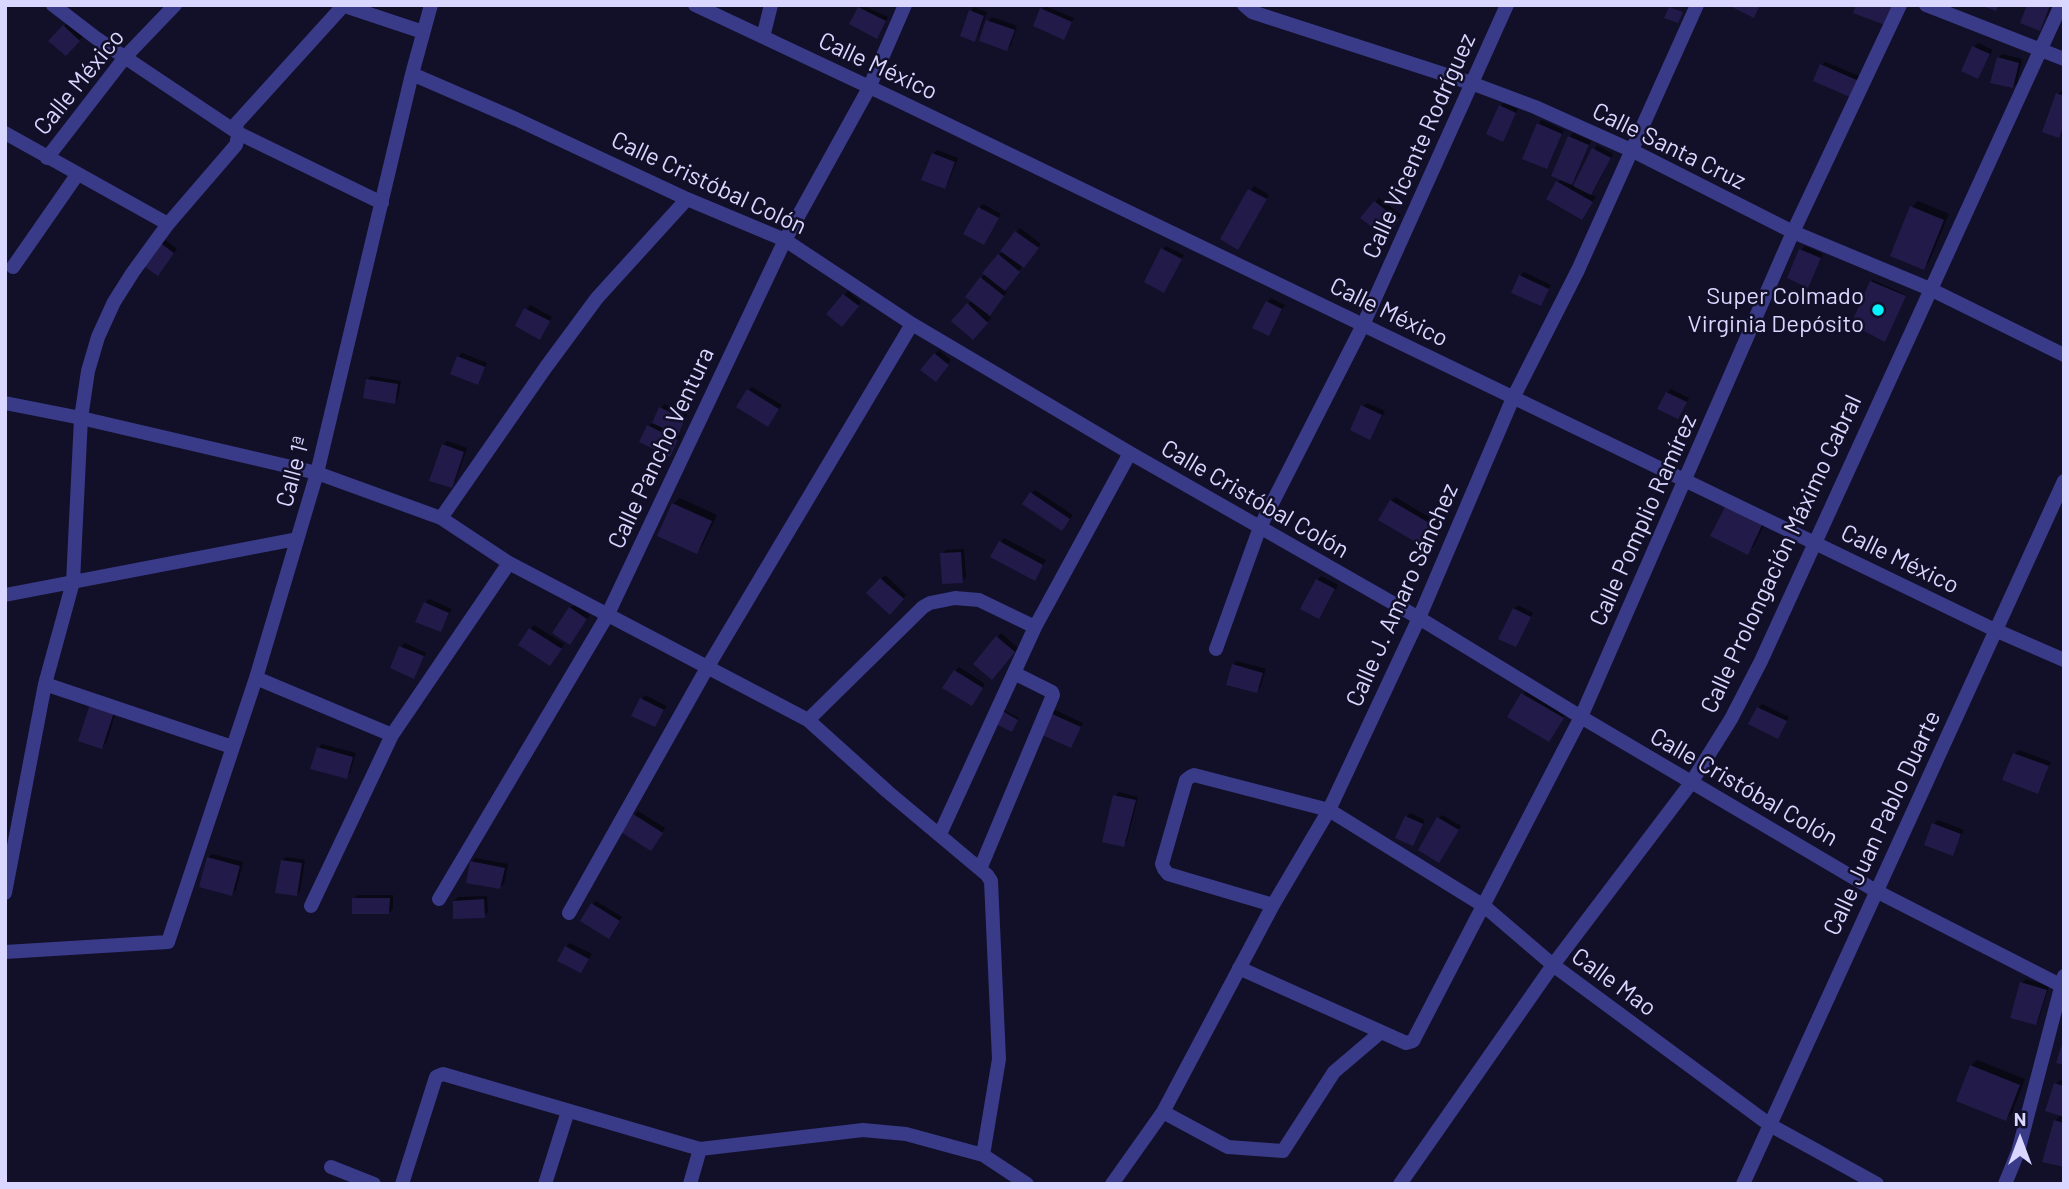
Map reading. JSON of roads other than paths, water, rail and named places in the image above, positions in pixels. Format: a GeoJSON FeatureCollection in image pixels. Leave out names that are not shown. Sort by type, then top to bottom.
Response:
{"type":"FeatureCollection","features":[{"type":"Feature","properties":{"kind":"street"},"geometry":{"type":"LineString","coordinates":[[53,5],[96,38],[238,133],[382,203]]}},
{"type":"Feature","properties":{"kind":"street","name":"Calle México"},"geometry":{"type":"LineString","coordinates":[[47,158],[126,56],[175,5]]}},
{"type":"Feature","properties":{"kind":"street","name":"Calle 1ª"},"geometry":{"type":"LineString","coordinates":[[5,952],[168,942],[256,678],[317,473],[412,74],[431,5]]}},
{"type":"Feature","properties":{"kind":"street","name":"Calle México"},"geometry":{"type":"LineString","coordinates":[[695,5],[1995,630],[2064,660]]}},
{"type":"Feature","properties":{"kind":"street"},"geometry":{"type":"LineString","coordinates":[[763,37],[771,5]]}},
{"type":"Feature","properties":{"kind":"street","name":"Calle Pancho Ventura"},"geometry":{"type":"LineString","coordinates":[[439,899],[607,616],[785,240],[869,88],[905,5]]}},
{"type":"Feature","properties":{"kind":"street","name":"Calle Santa Cruz"},"geometry":{"type":"LineString","coordinates":[[1244,5],[1252,12],[1471,83],[1535,107],[1633,150],[1793,232],[1930,289],[2064,355]]}},
{"type":"Feature","properties":{"kind":"street","name":"Calle Vicente Rodríguez"},"geometry":{"type":"LineString","coordinates":[[1216,649],[1259,527],[1363,325],[1507,5]]}},
{"type":"Feature","properties":{"kind":"street","name":"Calle J. Amaro Sánchez"},"geometry":{"type":"LineString","coordinates":[[1112,1184],[1163,1112],[1273,905],[1329,810],[1419,618],[1513,398],[1578,270],[1697,5]]}},
{"type":"Feature","properties":{"kind":"street","name":"Calle Pomplio Ramírez"},"geometry":{"type":"LineString","coordinates":[[1381,1032],[1409,1043],[1413,1041],[1581,718],[1793,232],[1900,5]]}},
{"type":"Feature","properties":{"kind":"street"},"geometry":{"type":"LineString","coordinates":[[1926,5],[2064,59]]}},
{"type":"Feature","properties":{"kind":"street","name":"Calle Prolongación Máximo Cabral"},"geometry":{"type":"LineString","coordinates":[[1400,1184],[1553,965],[1691,783],[1731,719],[2060,5]]}},
{"type":"Feature","properties":{"kind":"street"},"geometry":{"type":"LineString","coordinates":[[5,893],[45,684],[72,582],[81,418],[88,372],[105,321],[133,272],[168,224],[236,145],[236,124],[342,6],[423,32]]}},
{"type":"Feature","properties":{"kind":"street","name":"Calle Cristóbal Colón"},"geometry":{"type":"LineString","coordinates":[[412,74],[687,199],[785,240],[912,324],[1130,453],[1419,618],[1581,718],[1876,891],[2063,983]]}},
{"type":"Feature","properties":{"kind":"street"},"geometry":{"type":"LineString","coordinates":[[5,133],[168,224]]}},
{"type":"Feature","properties":{"kind":"street"},"geometry":{"type":"LineString","coordinates":[[13,267],[77,175]]}},
{"type":"Feature","properties":{"kind":"street"},"geometry":{"type":"LineString","coordinates":[[441,518],[597,298],[687,199]]}},
{"type":"Feature","properties":{"kind":"street"},"geometry":{"type":"LineString","coordinates":[[569,914],[707,668],[912,324]]}},
{"type":"Feature","properties":{"kind":"street"},"geometry":{"type":"LineString","coordinates":[[5,403],[317,473],[441,518],[509,563],[808,720],[987,875],[993,888],[999,1059],[983,1154]]}},
{"type":"Feature","properties":{"kind":"street"},"geometry":{"type":"LineString","coordinates":[[940,834],[1035,627],[1130,453]]}},
{"type":"Feature","properties":{"kind":"street","name":"Calle Juan Pablo Duarte"},"geometry":{"type":"LineString","coordinates":[[1744,1184],[2064,481]]}},
{"type":"Feature","properties":{"kind":"street"},"geometry":{"type":"LineString","coordinates":[[5,595],[298,539]]}},
{"type":"Feature","properties":{"kind":"street"},"geometry":{"type":"LineString","coordinates":[[311,906],[392,735],[509,563]]}},
{"type":"Feature","properties":{"kind":"street"},"geometry":{"type":"LineString","coordinates":[[808,720],[930,603],[955,598],[979,600],[1035,627]]}},
{"type":"Feature","properties":{"kind":"street"},"geometry":{"type":"LineString","coordinates":[[980,869],[1053,695],[1052,692],[1014,673]]}},
{"type":"Feature","properties":{"kind":"street"},"geometry":{"type":"LineString","coordinates":[[256,678],[392,735]]}},
{"type":"Feature","properties":{"kind":"street"},"geometry":{"type":"LineString","coordinates":[[45,684],[233,747]]}},
{"type":"Feature","properties":{"kind":"street","name":"Calle Mao"},"geometry":{"type":"LineString","coordinates":[[1273,905],[1168,874],[1164,869],[1162,864],[1186,780],[1194,775],[1329,810],[1484,906],[1553,965],[1770,1125],[1877,1184]]}},
{"type":"Feature","properties":{"kind":"street"},"geometry":{"type":"LineString","coordinates":[[1163,1112],[1228,1147],[1283,1151],[1334,1072],[1381,1032],[1239,968]]}},
{"type":"Feature","properties":{"kind":"street"},"geometry":{"type":"LineString","coordinates":[[2005,1184],[2018,1152],[2063,983]]}},
{"type":"Feature","properties":{"kind":"street"},"geometry":{"type":"LineString","coordinates":[[402,1184],[436,1077],[439,1075],[700,1149],[863,1130],[906,1134],[983,1154],[1027,1184]]}},
{"type":"Feature","properties":{"kind":"street"},"geometry":{"type":"LineString","coordinates":[[545,1184],[568,1111]]}},
{"type":"Feature","properties":{"kind":"street"},"geometry":{"type":"LineString","coordinates":[[690,1184],[700,1149]]}},
{"type":"Feature","properties":{"kind":"street"},"geometry":{"type":"LineString","coordinates":[[331,1167],[374,1184]]}},
{"type":"Feature","properties":{"kind":"place","name":"Super Colmado Virginia Depósito"},"geometry":{"type":"Point","coordinates":[1878,310]}}]}
